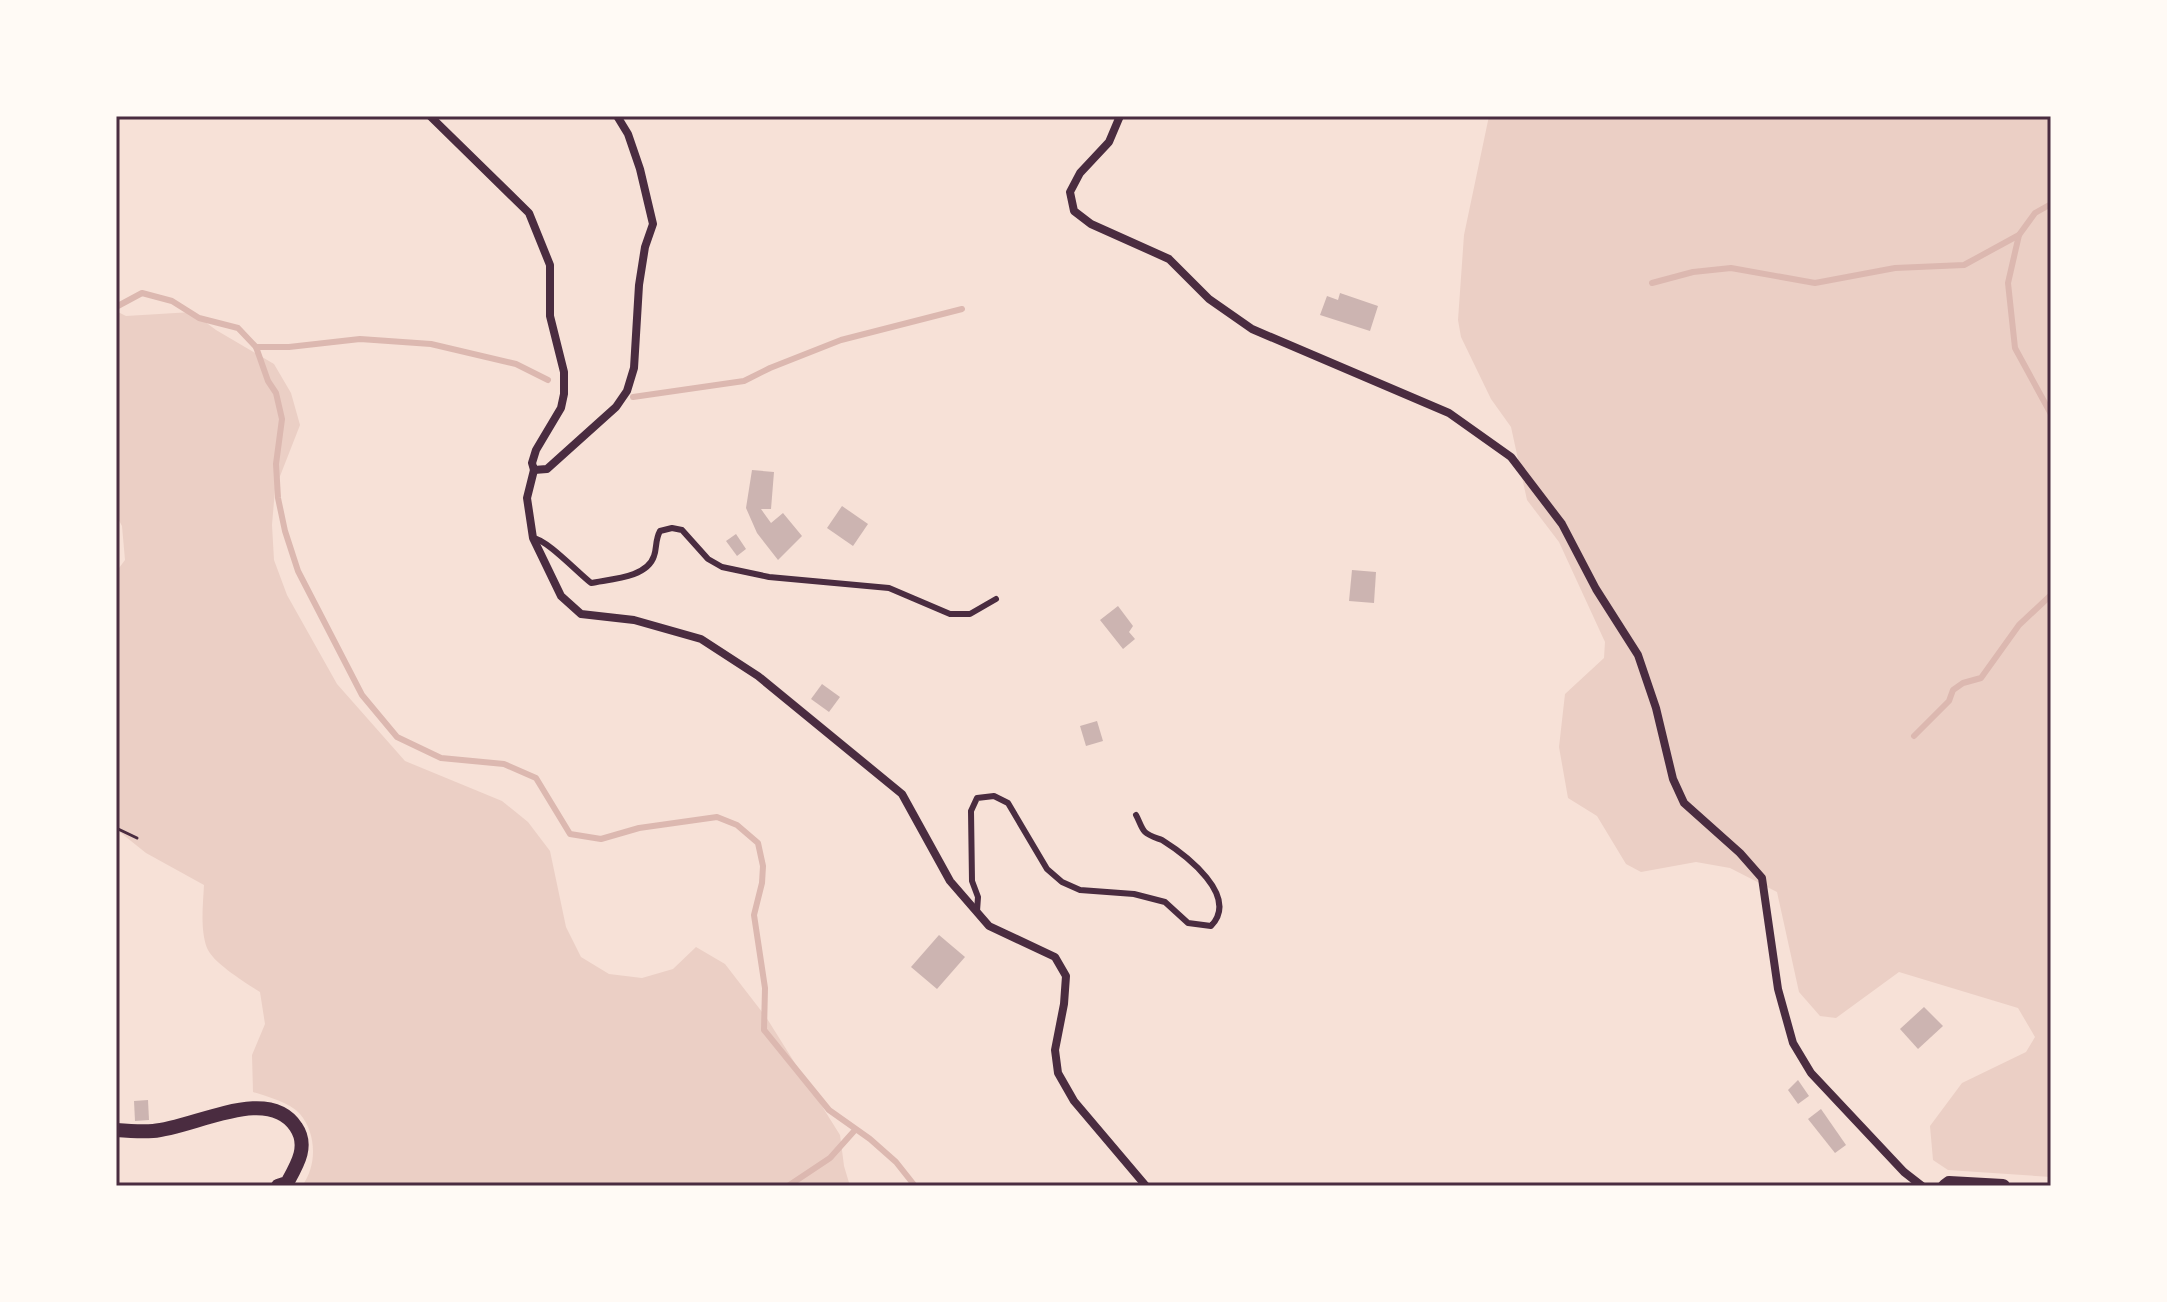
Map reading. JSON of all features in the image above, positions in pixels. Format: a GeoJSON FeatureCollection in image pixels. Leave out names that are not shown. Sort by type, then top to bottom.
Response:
{"type":"FeatureCollection","features":[{"type":"Feature","properties":{"kind":"street"},"geometry":{"type":"LineString","coordinates":[[430,116],[529,213],[550,265],[550,316],[564,372],[564,394],[561,408],[536,450],[527,498],[533,538],[561,596],[581,614],[634,620],[701,639],[758,676],[902,794],[950,881],[989,926],[1055,957],[1066,976],[1055,1050],[1058,1073],[1074,1101],[1146,1186]]}},
{"type":"Feature","properties":{"kind":"street"},"geometry":{"type":"LineString","coordinates":[[534,470],[547,469],[603,419],[627,391],[634,368],[639,285],[645,247],[653,224],[640,169],[628,134],[617,116]]}},
{"type":"Feature","properties":{"kind":"street"},"geometry":{"type":"LineString","coordinates":[[1120,116],[1109,142],[1080,173],[1070,192],[1074,211],[1091,224],[1169,259],[1209,299],[1252,329],[1449,413],[1511,457],[1562,524],[1596,589],[1638,655],[1656,708],[1673,779],[1684,803],[1740,853],[1762,878],[1778,989],[1793,1043],[1811,1073],[1920,1185]]}},
{"type":"Feature","properties":{"kind":"street"},"geometry":{"type":"LineString","coordinates":[[116,1130],[153,1131],[198,1123],[238,1109],[269,1107],[291,1119],[302,1136],[300,1161],[287,1183],[278,1186]]}},
{"type":"Feature","properties":{"kind":"street"},"geometry":{"type":"LineString","coordinates":[[1945,1186],[1949,1183],[2003,1186]]}},
{"type":"Feature","properties":{"kind":"lane"},"geometry":{"type":"LineString","coordinates":[[533,538],[542,539],[591,583],[649,567],[660,531],[672,528],[682,530],[708,559],[722,567],[769,577],[889,588],[950,614],[970,614],[996,599]]}},
{"type":"Feature","properties":{"kind":"lane"},"geometry":{"type":"LineString","coordinates":[[977,913],[978,897],[972,881],[971,811],[977,798],[994,796],[1008,803],[1047,869],[1062,882],[1080,890],[1134,894],[1165,902],[1188,923],[1200,927],[1211,926],[1219,918],[1220,904],[1210,882],[1191,860],[1144,831],[1136,815]]}},
{"type":"Feature","properties":{"kind":"path"},"geometry":{"type":"LineString","coordinates":[[116,828],[137,838]]}},
{"type":"Feature","properties":{"kind":"shaded area"},"geometry":{"type":"Polygon","coordinates":[[[1489,116],[2051,116],[2051,1177],[1948,1170],[1933,1160],[1930,1126],[1962,1083],[2026,1052],[2035,1037],[2018,1008],[1899,972],[1836,1018],[1820,1016],[1799,992],[1777,892],[1730,868],[1696,862],[1641,872],[1626,864],[1597,816],[1568,798],[1559,747],[1565,694],[1604,658],[1605,642],[1559,542],[1527,500],[1511,427],[1491,399],[1461,337],[1458,320],[1464,235],[1489,116]]]}},
{"type":"Feature","properties":{"kind":"shaded area"},"geometry":{"type":"Polygon","coordinates":[[[116,311],[126,316],[192,312],[274,364],[291,393],[300,425],[275,489],[272,525],[274,560],[287,595],[337,684],[405,761],[502,801],[528,822],[550,851],[566,927],[581,957],[609,974],[642,978],[673,969],[696,947],[725,964],[766,1017],[840,1135],[850,1186],[302,1186],[310,1169],[313,1150],[306,1122],[290,1106],[253,1092],[252,1055],[265,1024],[260,992],[210,954],[203,925],[204,885],[146,853],[116,829],[116,572],[125,560],[122,526],[116,515],[116,311]]]}},
{"type":"Feature","properties":{"kind":"building"},"geometry":{"type":"Polygon","coordinates":[[[1340,293],[1378,306],[1370,331],[1320,315],[1327,296],[1338,300],[1340,293]]]}},
{"type":"Feature","properties":{"kind":"building"},"geometry":{"type":"Polygon","coordinates":[[[752,470],[774,472],[771,509],[761,509],[771,523],[783,513],[802,536],[778,560],[757,533],[746,508],[752,470]]]}},
{"type":"Feature","properties":{"kind":"building"},"geometry":{"type":"Polygon","coordinates":[[[842,506],[868,524],[853,546],[827,528],[842,506]]]}},
{"type":"Feature","properties":{"kind":"building"},"geometry":{"type":"Polygon","coordinates":[[[736,534],[746,549],[737,556],[726,541],[736,534]]]}},
{"type":"Feature","properties":{"kind":"building"},"geometry":{"type":"Polygon","coordinates":[[[1352,570],[1376,572],[1374,603],[1349,601],[1352,570]]]}},
{"type":"Feature","properties":{"kind":"building"},"geometry":{"type":"Polygon","coordinates":[[[1118,606],[1133,626],[1129,632],[1135,639],[1123,649],[1100,620],[1118,606]]]}},
{"type":"Feature","properties":{"kind":"building"},"geometry":{"type":"Polygon","coordinates":[[[822,684],[840,697],[829,712],[811,699],[822,684]]]}},
{"type":"Feature","properties":{"kind":"building"},"geometry":{"type":"Polygon","coordinates":[[[1097,721],[1103,741],[1086,746],[1080,726],[1097,721]]]}},
{"type":"Feature","properties":{"kind":"building"},"geometry":{"type":"Polygon","coordinates":[[[939,935],[965,957],[937,989],[911,967],[939,935]]]}},
{"type":"Feature","properties":{"kind":"building"},"geometry":{"type":"Polygon","coordinates":[[[1924,1007],[1943,1026],[1918,1049],[1900,1029],[1924,1007]]]}},
{"type":"Feature","properties":{"kind":"building"},"geometry":{"type":"Polygon","coordinates":[[[1798,1080],[1809,1096],[1798,1104],[1788,1090],[1798,1080]]]}},
{"type":"Feature","properties":{"kind":"building"},"geometry":{"type":"Polygon","coordinates":[[[148,1100],[149,1120],[135,1121],[134,1101],[148,1100]]]}},
{"type":"Feature","properties":{"kind":"building"},"geometry":{"type":"Polygon","coordinates":[[[1821,1109],[1846,1145],[1835,1153],[1808,1119],[1821,1109]]]}},
{"type":"Feature","properties":{"kind":"waterway"},"geometry":{"type":"LineString","coordinates":[[2051,204],[2035,213],[2019,235],[2008,283],[2015,348],[2051,414]]}},
{"type":"Feature","properties":{"kind":"waterway"},"geometry":{"type":"LineString","coordinates":[[1652,283],[1693,272],[1731,268],[1815,283],[1895,268],[1964,265],[2019,235]]}},
{"type":"Feature","properties":{"kind":"waterway"},"geometry":{"type":"LineString","coordinates":[[116,307],[142,293],[172,301],[199,318],[238,328],[256,347],[268,381],[276,393],[282,419],[276,464],[278,498],[298,571],[362,695],[397,737],[441,758],[504,764],[536,778],[570,834],[601,839],[639,828],[717,817],[737,825],[758,843],[763,866],[754,915],[765,988],[764,1030],[829,1110],[870,1139],[896,1162],[915,1186]]}},
{"type":"Feature","properties":{"kind":"waterway"},"geometry":{"type":"LineString","coordinates":[[633,397],[744,381],[841,340],[962,309]]}},
{"type":"Feature","properties":{"kind":"waterway"},"geometry":{"type":"LineString","coordinates":[[256,347],[289,347],[360,339],[431,344],[516,364],[548,380]]}},
{"type":"Feature","properties":{"kind":"waterway"},"geometry":{"type":"LineString","coordinates":[[1914,736],[1949,701],[1953,690],[1963,683],[1981,678],[2019,625],[2051,595]]}},
{"type":"Feature","properties":{"kind":"waterway"},"geometry":{"type":"LineString","coordinates":[[788,1186],[830,1158],[855,1130]]}}]}
